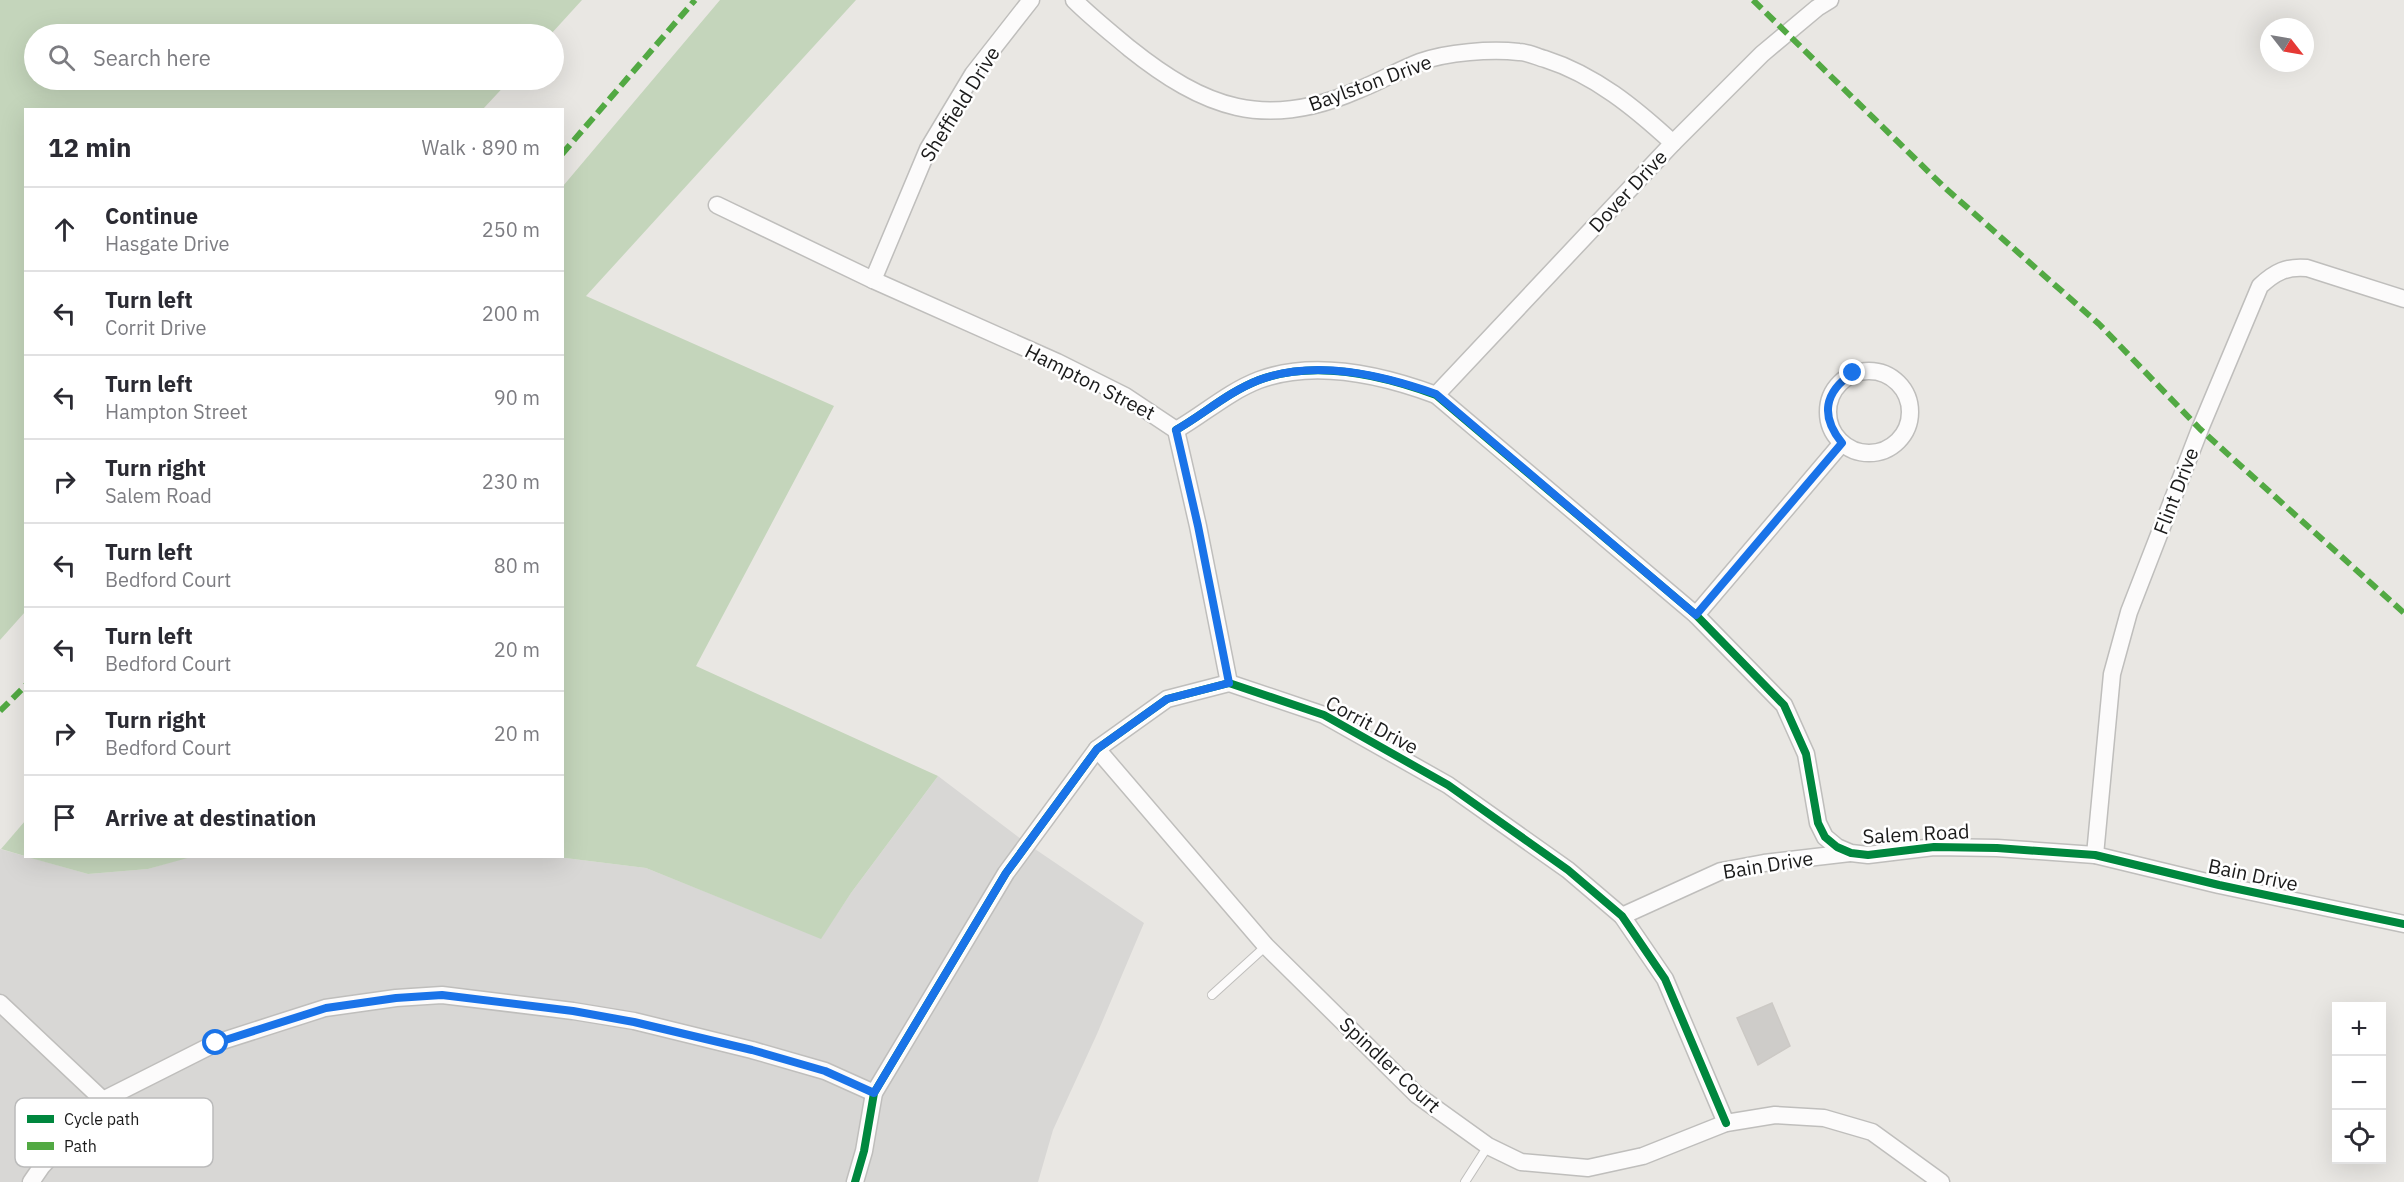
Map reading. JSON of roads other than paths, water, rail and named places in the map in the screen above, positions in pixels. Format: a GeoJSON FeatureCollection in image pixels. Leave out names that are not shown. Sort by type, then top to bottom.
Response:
{"type":"FeatureCollection","features":[{"type":"Feature","properties":{"kind":"street","name":"Sheffield Drive"},"geometry":{"type":"LineString","coordinates":[[873,280],[928,149],[973,74],[1030,0]]}},
{"type":"Feature","properties":{"kind":"street","name":"Baylston Drive"},"geometry":{"type":"LineString","coordinates":[[1074,0],[1090,16],[1161,74],[1200,96],[1225,104],[1251,110],[1277,111],[1306,108],[1331,102],[1422,62],[1491,51],[1521,52],[1571,68],[1612,92],[1638,111],[1673,143]]}},
{"type":"Feature","properties":{"kind":"street","name":"Dover Drive"},"geometry":{"type":"LineString","coordinates":[[1436,394],[1673,143],[1762,54],[1817,8],[1830,0]]}},
{"type":"Feature","properties":{"kind":"street","name":"Hampton Street"},"geometry":{"type":"LineString","coordinates":[[717,205],[799,246],[1067,367],[1125,396],[1176,430],[1198,526],[1229,683]]}},
{"type":"Feature","properties":{"kind":"street","name":"Flint Drive"},"geometry":{"type":"LineString","coordinates":[[2095,855],[2112,674],[2129,612],[2200,429],[2260,286],[2271,275],[2286,268],[2297,267],[2307,268],[2404,299]]}},
{"type":"Feature","properties":{"kind":"street"},"geometry":{"type":"LineString","coordinates":[[1867,370],[1881,372],[1894,378],[1903,388],[1909,406],[1908,426],[1901,438],[1891,447],[1879,452],[1866,453],[1853,450],[1842,443],[1833,432],[1828,419],[1828,405],[1837,386],[1853,373],[1867,370]]}},
{"type":"Feature","properties":{"kind":"street","name":"Salem Road"},"geometry":{"type":"LineString","coordinates":[[1176,430],[1216,402],[1260,380],[1304,371],[1352,372],[1393,379],[1436,394],[1696,615],[1784,705],[1806,754],[1818,823],[1825,837],[1837,847],[1851,853],[1868,855],[1934,847],[1998,848],[2095,855]]}},
{"type":"Feature","properties":{"kind":"street"},"geometry":{"type":"LineString","coordinates":[[1696,615],[1842,443]]}},
{"type":"Feature","properties":{"kind":"street"},"geometry":{"type":"LineString","coordinates":[[855,1182],[864,1151],[874,1093],[1006,873],[1097,749],[1167,699],[1229,683]]}},
{"type":"Feature","properties":{"kind":"street","name":"Corrit Drive"},"geometry":{"type":"LineString","coordinates":[[1229,683],[1324,715],[1448,785],[1568,870],[1622,916],[1665,979],[1726,1123]]}},
{"type":"Feature","properties":{"kind":"street","name":"Spindler Court"},"geometry":{"type":"LineString","coordinates":[[1097,749],[1266,946],[1417,1095],[1488,1146],[1521,1162],[1588,1168],[1643,1155],[1726,1123],[1775,1114],[1824,1118],[1872,1132],[1941,1182]]}},
{"type":"Feature","properties":{"kind":"street","name":"Bain Drive"},"geometry":{"type":"LineString","coordinates":[[1622,916],[1721,871],[1764,863],[1851,853]]}},
{"type":"Feature","properties":{"kind":"street","name":"Bain Drive"},"geometry":{"type":"LineString","coordinates":[[2095,855],[2219,885],[2404,924]]}},
{"type":"Feature","properties":{"kind":"street"},"geometry":{"type":"LineString","coordinates":[[107,1098],[216,1043],[304,1015],[337,1007],[442,995],[573,1011],[634,1022],[752,1050],[815,1068],[874,1093]]}},
{"type":"Feature","properties":{"kind":"street"},"geometry":{"type":"LineString","coordinates":[[0,1003],[101,1098]]}},
{"type":"Feature","properties":{"kind":"street"},"geometry":{"type":"LineString","coordinates":[[31,1182],[41,1167]]}},
{"type":"Feature","properties":{"kind":"lane"},"geometry":{"type":"LineString","coordinates":[[1212,995],[1266,946]]}},
{"type":"Feature","properties":{"kind":"lane"},"geometry":{"type":"LineString","coordinates":[[1466,1182],[1488,1146]]}}]}
